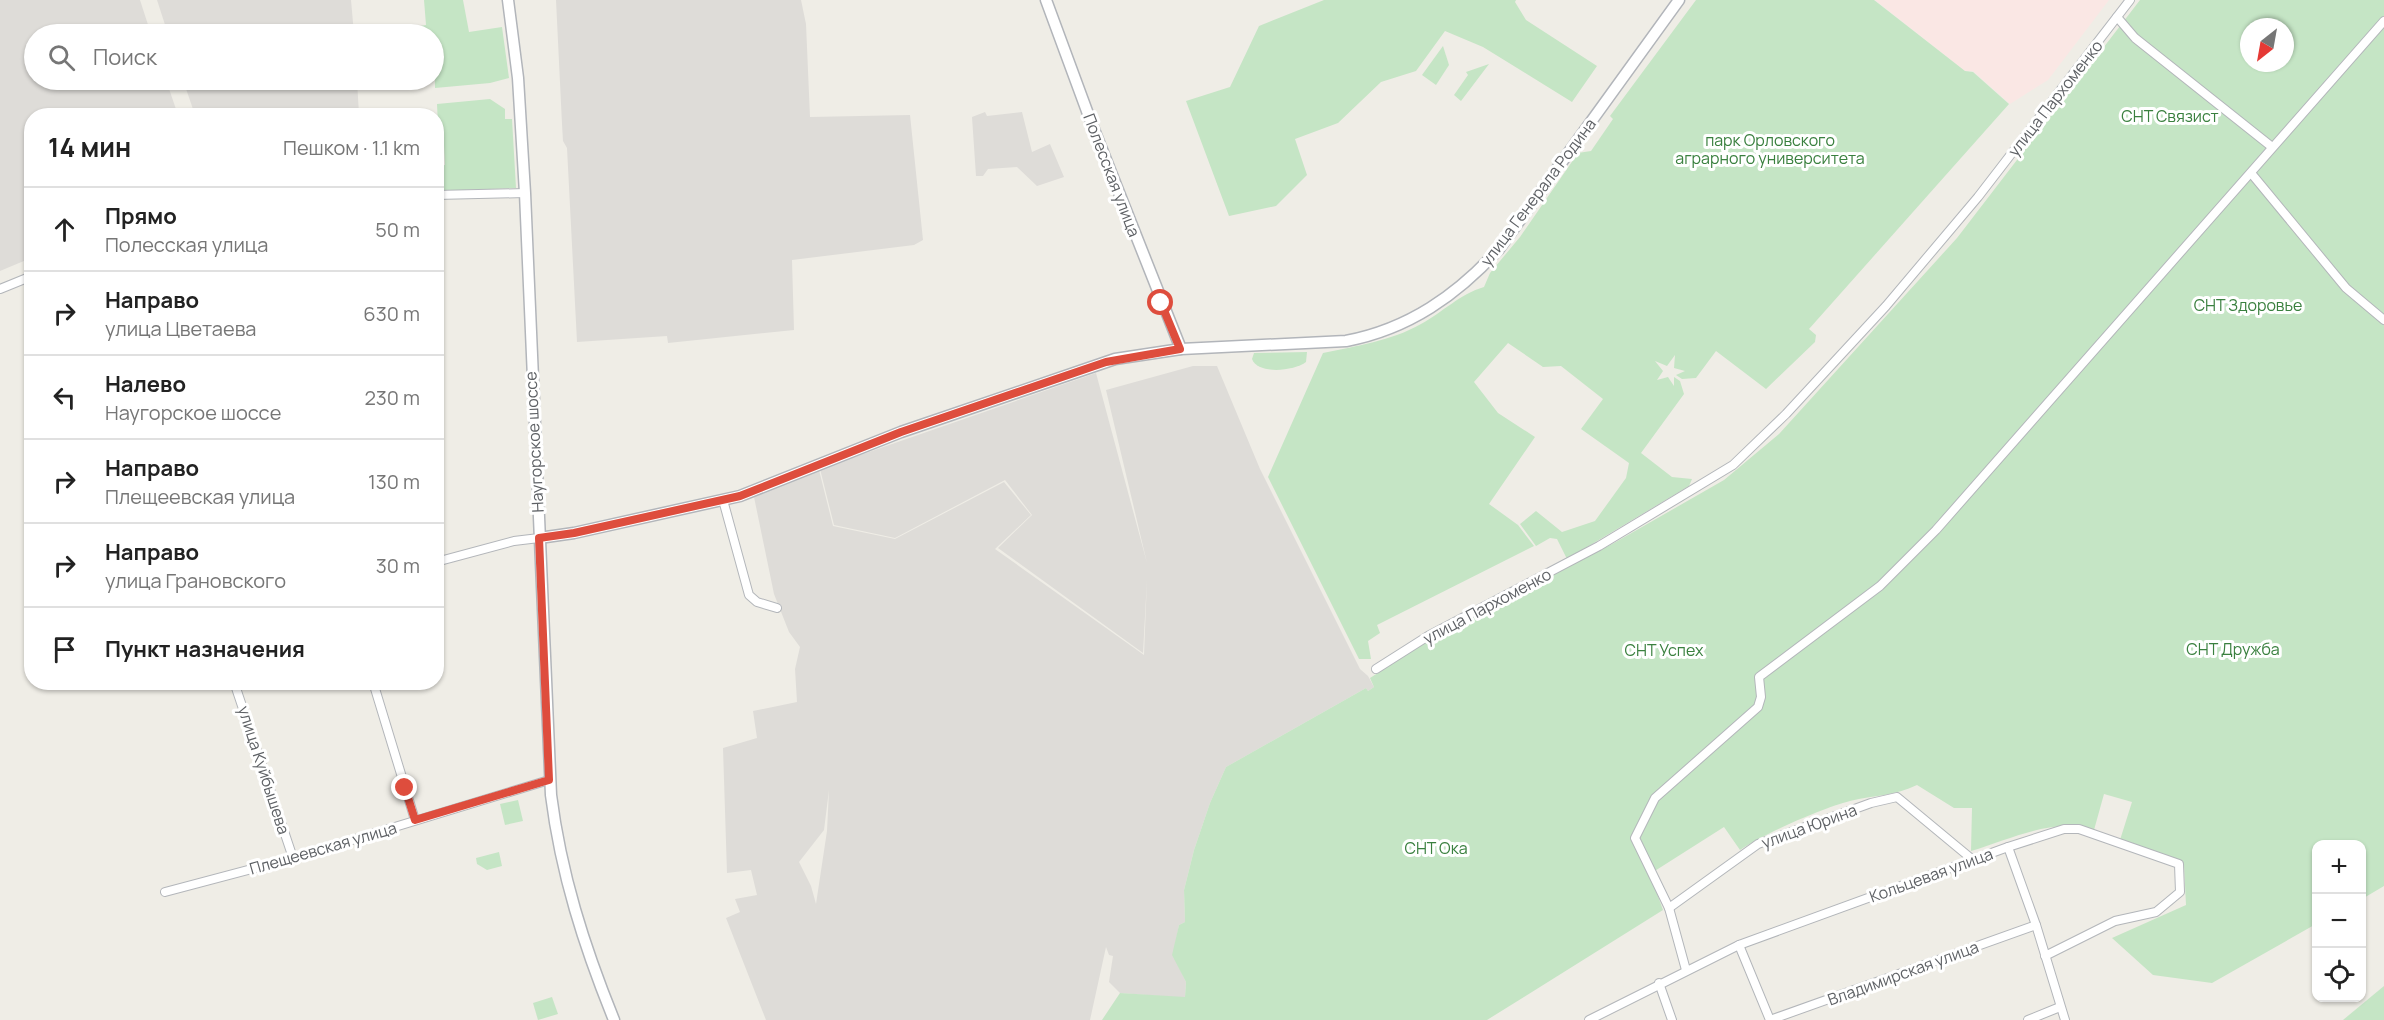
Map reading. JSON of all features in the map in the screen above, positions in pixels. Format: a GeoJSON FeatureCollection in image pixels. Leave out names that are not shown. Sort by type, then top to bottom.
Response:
{"type":"FeatureCollection","features":[{"type":"Feature","properties":{"kind":"main road","name":"Наугорское шоссе"},"geometry":{"type":"LineString","coordinates":[[508,0],[518,78],[525,193],[549,780],[554,820],[572,906],[614,1020]]}},
{"type":"Feature","properties":{"kind":"main road","name":"Полесская улица"},"geometry":{"type":"LineString","coordinates":[[1046,0],[1180,349]]}},
{"type":"Feature","properties":{"kind":"main road","name":"улица Генерала Родина"},"geometry":{"type":"LineString","coordinates":[[539,538],[574,533],[723,500],[769,485],[901,432],[1106,362],[1180,349],[1323,344],[1371,336],[1414,319],[1473,278],[1499,249],[1679,0]]}},
{"type":"Feature","properties":{"kind":"street","name":"улица Пархоменко"},"geometry":{"type":"LineString","coordinates":[[1376,669],[1428,636],[1599,546],[1733,465],[1786,414],[1886,306],[1978,196],[2130,0]]}},
{"type":"Feature","properties":{"kind":"street"},"geometry":{"type":"LineString","coordinates":[[2117,17],[2135,38],[2272,147]]}},
{"type":"Feature","properties":{"kind":"street"},"geometry":{"type":"LineString","coordinates":[[1686,970],[1669,909],[1635,838],[1655,798],[1758,707],[1761,697],[1759,677],[1880,586],[1936,530],[2384,21]]}},
{"type":"Feature","properties":{"kind":"street"},"geometry":{"type":"LineString","coordinates":[[2251,173],[2346,288],[2384,320]]}},
{"type":"Feature","properties":{"kind":"street"},"geometry":{"type":"LineString","coordinates":[[444,195],[525,193]]}},
{"type":"Feature","properties":{"kind":"street"},"geometry":{"type":"LineString","coordinates":[[0,289],[24,279]]}},
{"type":"Feature","properties":{"kind":"street"},"geometry":{"type":"LineString","coordinates":[[723,500],[750,598],[777,608]]}},
{"type":"Feature","properties":{"kind":"street"},"geometry":{"type":"LineString","coordinates":[[444,560],[514,541],[539,538]]}},
{"type":"Feature","properties":{"kind":"street","name":"улица Куйбышева"},"geometry":{"type":"LineString","coordinates":[[237,690],[293,858]]}},
{"type":"Feature","properties":{"kind":"street"},"geometry":{"type":"LineString","coordinates":[[376,690],[415,820]]}},
{"type":"Feature","properties":{"kind":"street","name":"Плещеевская улица"},"geometry":{"type":"LineString","coordinates":[[165,892],[293,858],[549,780]]}},
{"type":"Feature","properties":{"kind":"street","name":"улица Юрина"},"geometry":{"type":"LineString","coordinates":[[1669,909],[1758,844],[1871,803],[1897,797],[1973,860]]}},
{"type":"Feature","properties":{"kind":"street"},"geometry":{"type":"LineString","coordinates":[[2008,848],[2064,829],[2079,829],[2179,864],[2180,892],[2156,912],[2115,921],[2045,956]]}},
{"type":"Feature","properties":{"kind":"street","name":"Кольцевая улица"},"geometry":{"type":"LineString","coordinates":[[1589,1020],[1600,1017],[1659,983],[1739,945],[2008,848],[2036,925],[2064,1020]]}},
{"type":"Feature","properties":{"kind":"street","name":"Владимирская улица"},"geometry":{"type":"LineString","coordinates":[[1770,1020],[2036,925]]}},
{"type":"Feature","properties":{"kind":"street"},"geometry":{"type":"LineString","coordinates":[[1739,945],[1770,1020]]}},
{"type":"Feature","properties":{"kind":"street"},"geometry":{"type":"LineString","coordinates":[[1659,983],[1672,1020]]}},
{"type":"Feature","properties":{"kind":"street"},"geometry":{"type":"LineString","coordinates":[[2028,1020],[2060,1006]]}},
{"type":"Feature","properties":{"kind":"shaded area"},"geometry":{"type":"Polygon","coordinates":[[[0,0],[140,0],[148,24],[24,24],[24,90],[169,90],[176,108],[24,108],[24,261],[0,271],[0,0]]]}},
{"type":"Feature","properties":{"kind":"shaded area"},"geometry":{"type":"Polygon","coordinates":[[[157,0],[351,0],[353,24],[165,24],[157,0]]]}},
{"type":"Feature","properties":{"kind":"shaded area"},"geometry":{"type":"Polygon","coordinates":[[[556,0],[801,0],[806,24],[810,117],[910,115],[923,240],[914,245],[792,260],[794,330],[668,343],[667,336],[577,342],[567,148],[563,141],[556,0]]]}},
{"type":"Feature","properties":{"kind":"shaded area"},"geometry":{"type":"Polygon","coordinates":[[[1875,0],[2109,0],[2048,80],[2010,104],[1973,71],[1965,71],[1875,0]]]}},
{"type":"Feature","properties":{"kind":"shaded area"},"geometry":{"type":"Polygon","coordinates":[[[186,90],[358,90],[359,108],[193,108],[186,90]]]}},
{"type":"Feature","properties":{"kind":"shaded area"},"geometry":{"type":"Polygon","coordinates":[[[985,112],[987,116],[1022,112],[1032,152],[1050,144],[1064,177],[1037,186],[1017,167],[988,169],[983,176],[976,176],[972,117],[985,112]]]}},
{"type":"Feature","properties":{"kind":"shaded area"},"geometry":{"type":"Polygon","coordinates":[[[1193,366],[1217,366],[1260,469],[1360,669],[1368,676],[1374,687],[1368,691],[1366,688],[1226,767],[1210,803],[1194,850],[1184,890],[1185,922],[1179,925],[1173,955],[1186,982],[1185,998],[1120,993],[1109,982],[1113,956],[1109,955],[1106,947],[1090,1020],[766,1020],[726,918],[740,912],[735,899],[757,895],[751,870],[727,873],[723,748],[757,738],[753,711],[797,702],[795,669],[800,647],[789,632],[774,594],[754,497],[819,470],[833,526],[895,539],[1004,482],[1031,515],[995,549],[1144,655],[1147,579],[1143,653],[998,548],[1032,515],[1005,480],[895,538],[834,525],[820,469],[1096,373],[1147,563],[1106,390],[1193,366]],[[829,790],[824,830],[799,862],[811,886],[816,904],[827,831],[829,790]]]}},
{"type":"Feature","properties":{"kind":"green space"},"geometry":{"type":"Polygon","coordinates":[[[424,0],[463,0],[469,32],[502,27],[509,78],[490,83],[444,87],[444,24],[426,24],[424,0]]]}},
{"type":"Feature","properties":{"kind":"green space"},"geometry":{"type":"Polygon","coordinates":[[[1324,0],[1516,0],[1526,20],[1597,66],[1572,102],[1483,47],[1445,31],[1416,71],[1381,82],[1338,123],[1295,139],[1307,175],[1276,206],[1229,216],[1186,101],[1230,87],[1259,26],[1324,0]]]}},
{"type":"Feature","properties":{"kind":"green space","name":"парк Орловского аграрного университета"},"geometry":{"type":"Polygon","coordinates":[[[1696,0],[1874,0],[1965,71],[1973,72],[2009,104],[1809,329],[1816,335],[1815,342],[1766,389],[1716,351],[1696,378],[1682,379],[1676,375],[1685,371],[1674,368],[1675,355],[1667,366],[1655,361],[1663,371],[1657,380],[1668,377],[1674,386],[1674,377],[1680,381],[1684,394],[1641,453],[1672,477],[1692,479],[1689,486],[1567,559],[1557,539],[1550,538],[1536,546],[1520,524],[1536,511],[1562,532],[1595,521],[1626,478],[1629,463],[1581,429],[1603,399],[1561,366],[1543,367],[1508,343],[1474,382],[1498,413],[1535,437],[1489,504],[1518,525],[1534,546],[1377,625],[1380,633],[1368,641],[1371,659],[1359,659],[1268,477],[1323,353],[1398,335],[1421,324],[1467,294],[1484,287],[1490,273],[1520,237],[1578,153],[1591,151],[1613,119],[1610,116],[1696,0]]]}},
{"type":"Feature","properties":{"kind":"green space"},"geometry":{"type":"Polygon","coordinates":[[[2140,0],[2384,0],[2384,886],[2366,897],[2366,840],[2312,840],[2312,926],[2212,983],[2153,975],[2112,938],[2186,905],[2184,865],[2120,840],[2132,802],[2104,794],[2094,830],[2063,826],[2048,828],[1971,851],[1972,808],[1954,808],[1917,785],[1901,791],[1850,801],[1824,809],[1778,829],[1740,850],[1724,827],[1650,874],[1663,910],[1487,1020],[1102,1020],[1120,993],[1185,997],[1186,982],[1172,955],[1179,925],[1185,922],[1184,890],[1194,850],[1210,803],[1226,767],[1366,688],[1368,691],[1374,687],[1370,678],[1437,635],[1614,543],[1724,480],[1779,434],[1957,238],[2140,0]]]}},
{"type":"Feature","properties":{"kind":"green space"},"geometry":{"type":"Polygon","coordinates":[[[1443,46],[1449,65],[1436,85],[1422,75],[1443,46]]]}},
{"type":"Feature","properties":{"kind":"green space"},"geometry":{"type":"Polygon","coordinates":[[[1489,64],[1461,101],[1454,95],[1468,75],[1466,72],[1489,64]]]}},
{"type":"Feature","properties":{"kind":"green space"},"geometry":{"type":"Polygon","coordinates":[[[490,99],[505,109],[505,119],[512,119],[516,188],[444,191],[444,108],[437,108],[437,104],[490,99]]]}},
{"type":"Feature","properties":{"kind":"green space"},"geometry":{"type":"Polygon","coordinates":[[[1307,352],[1306,362],[1293,368],[1269,369],[1261,367],[1252,359],[1254,353],[1307,352]]]}},
{"type":"Feature","properties":{"kind":"green space"},"geometry":{"type":"Polygon","coordinates":[[[518,800],[523,821],[505,825],[500,804],[518,800]]]}},
{"type":"Feature","properties":{"kind":"green space"},"geometry":{"type":"Polygon","coordinates":[[[499,852],[502,866],[487,870],[477,864],[476,858],[499,852]]]}},
{"type":"Feature","properties":{"kind":"green space"},"geometry":{"type":"Polygon","coordinates":[[[2384,986],[2384,1020],[2343,1020],[2366,1002],[2384,986]]]}},
{"type":"Feature","properties":{"kind":"green space"},"geometry":{"type":"Polygon","coordinates":[[[552,997],[558,1014],[538,1020],[533,1003],[552,997]]]}},
{"type":"Feature","properties":{"kind":"route"},"geometry":{"type":"LineString","coordinates":[[405,788],[415,820],[549,780],[539,538],[574,533],[740,496],[901,432],[1106,362],[1180,349],[1161,303]]}},
{"type":"Feature","properties":{"kind":"park label","name":"СНТ Связист"},"geometry":{"type":"Point","coordinates":[2170,116]}},
{"type":"Feature","properties":{"kind":"park label","name":"СНТ Здоровье"},"geometry":{"type":"Point","coordinates":[2248,305]}},
{"type":"Feature","properties":{"kind":"park label","name":"СНТ Дружба"},"geometry":{"type":"Point","coordinates":[2233,649]}},
{"type":"Feature","properties":{"kind":"park label","name":"СНТ Успех"},"geometry":{"type":"Point","coordinates":[1664,650]}},
{"type":"Feature","properties":{"kind":"park label","name":"СНТ Ока"},"geometry":{"type":"Point","coordinates":[1436,848]}}]}
